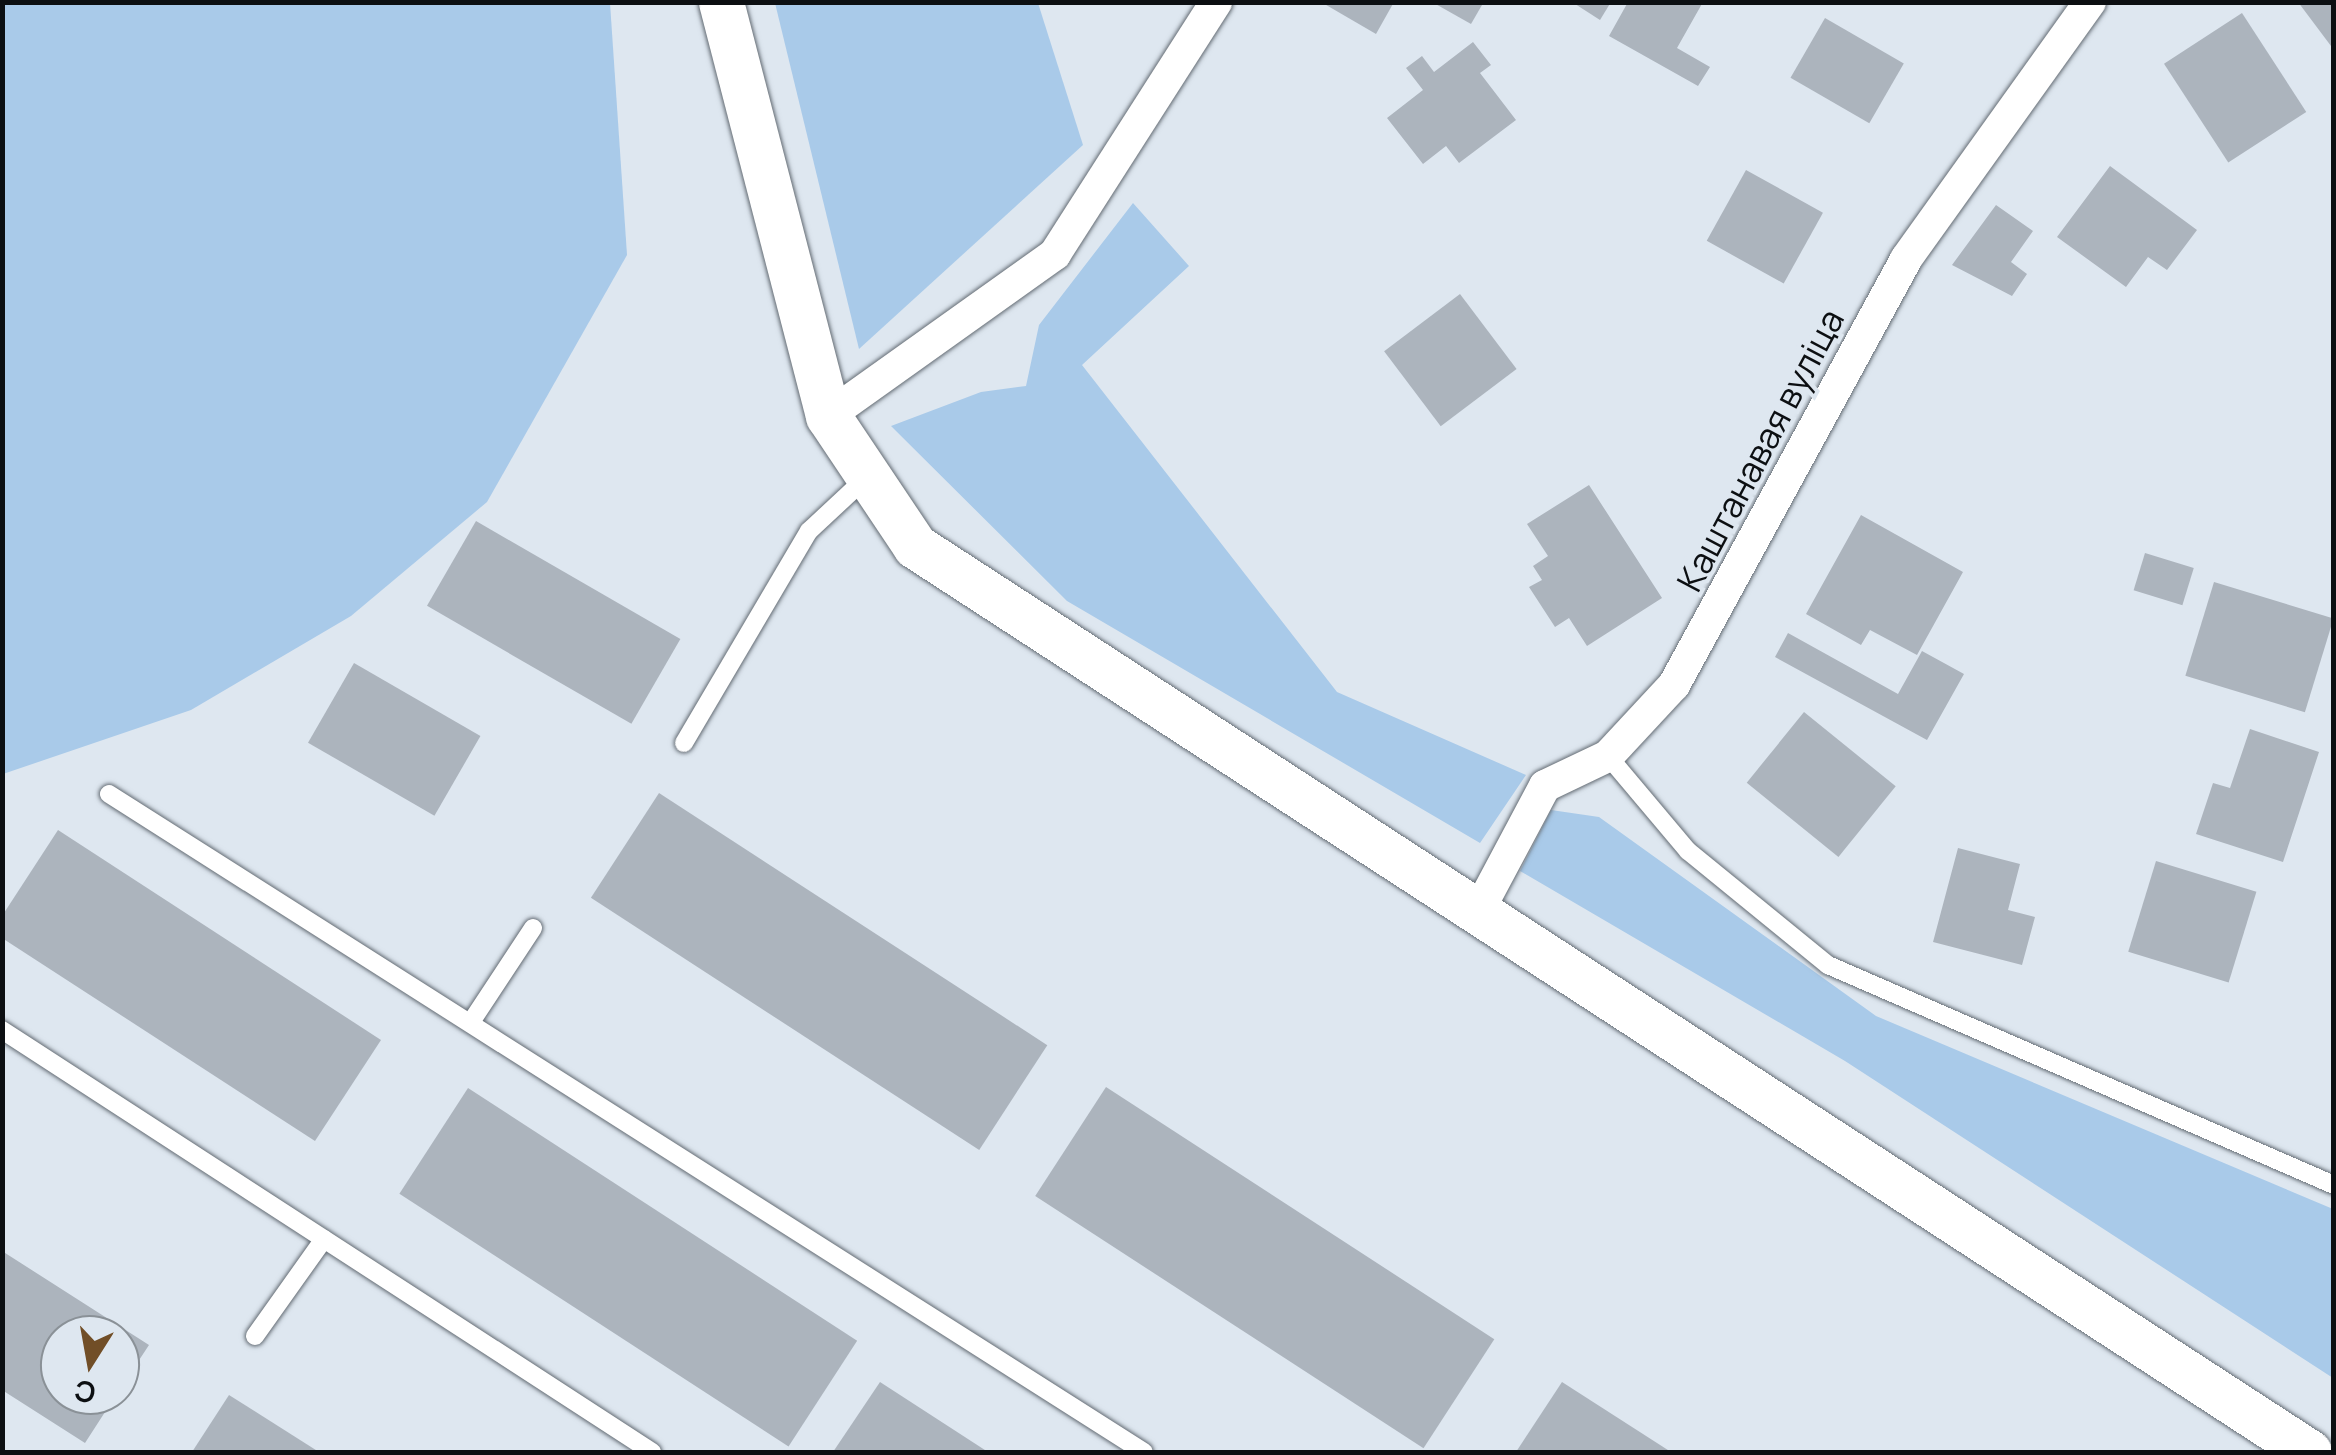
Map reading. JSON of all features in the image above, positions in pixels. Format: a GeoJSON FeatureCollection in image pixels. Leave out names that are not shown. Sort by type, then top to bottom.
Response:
{"type":"FeatureCollection","features":[{"type":"Feature","properties":{"kind":"main road"},"geometry":{"type":"LineString","coordinates":[[721,2],[828,416],[915,546],[1480,908],[2309,1452]]}},
{"type":"Feature","properties":{"kind":"street"},"geometry":{"type":"LineString","coordinates":[[828,416],[1055,254],[1216,2]]}},
{"type":"Feature","properties":{"kind":"street","name":"Каштанавая вуліца"},"geometry":{"type":"LineString","coordinates":[[1480,908],[1546,786],[1608,756],[1674,685],[1906,258],[2090,2]]}},
{"type":"Feature","properties":{"kind":"lane"},"geometry":{"type":"LineString","coordinates":[[684,744],[809,531],[868,476]]}},
{"type":"Feature","properties":{"kind":"lane"},"geometry":{"type":"LineString","coordinates":[[1608,756],[1688,852],[1828,965],[2334,1185]]}},
{"type":"Feature","properties":{"kind":"lane"},"geometry":{"type":"LineString","coordinates":[[109,794],[473,1019],[1144,1452]]}},
{"type":"Feature","properties":{"kind":"lane"},"geometry":{"type":"LineString","coordinates":[[473,1019],[533,928]]}},
{"type":"Feature","properties":{"kind":"lane"},"geometry":{"type":"LineString","coordinates":[[2,1030],[652,1452]]}},
{"type":"Feature","properties":{"kind":"lane"},"geometry":{"type":"LineString","coordinates":[[254,1336],[324,1239]]}},
{"type":"Feature","properties":{"kind":"shaded area"},"geometry":{"type":"Polygon","coordinates":[[[2,3],[610,3],[627,255],[487,502],[351,616],[191,710],[3,774],[2,3]]]}},
{"type":"Feature","properties":{"kind":"shaded area"},"geometry":{"type":"Polygon","coordinates":[[[775,3],[1038,3],[1083,145],[859,349],[775,3]]]}},
{"type":"Feature","properties":{"kind":"shaded area"},"geometry":{"type":"Polygon","coordinates":[[[1133,203],[1189,266],[1082,365],[1337,692],[1526,775],[1480,843],[1067,601],[891,426],[981,392],[1026,386],[1039,325],[1133,203]]]}},
{"type":"Feature","properties":{"kind":"shaded area"},"geometry":{"type":"Polygon","coordinates":[[[1551,810],[1599,817],[1876,1016],[2333,1209],[2333,1378],[1845,1061],[1520,871],[1551,810]]]}},
{"type":"Feature","properties":{"kind":"building"},"geometry":{"type":"Polygon","coordinates":[[[1321,2],[1394,2],[1376,34],[1321,2]]]}},
{"type":"Feature","properties":{"kind":"building"},"geometry":{"type":"Polygon","coordinates":[[[1432,2],[1478,2],[1482,5],[1471,24],[1432,2]]]}},
{"type":"Feature","properties":{"kind":"building"},"geometry":{"type":"Polygon","coordinates":[[[1572,2],[1611,2],[1600,20],[1572,2]]]}},
{"type":"Feature","properties":{"kind":"building"},"geometry":{"type":"Polygon","coordinates":[[[1628,2],[1703,2],[1677,48],[1710,67],[1698,86],[1609,36],[1628,2]]]}},
{"type":"Feature","properties":{"kind":"building"},"geometry":{"type":"Polygon","coordinates":[[[2298,2],[2334,2],[2334,50],[2298,2]]]}},
{"type":"Feature","properties":{"kind":"building"},"geometry":{"type":"Polygon","coordinates":[[[2242,13],[2306,112],[2228,163],[2164,64],[2242,13]]]}},
{"type":"Feature","properties":{"kind":"building"},"geometry":{"type":"Polygon","coordinates":[[[1825,18],[1904,64],[1869,123],[1790,78],[1825,18]]]}},
{"type":"Feature","properties":{"kind":"building"},"geometry":{"type":"Polygon","coordinates":[[[1473,42],[1491,65],[1480,73],[1516,120],[1459,163],[1446,146],[1423,164],[1387,118],[1423,90],[1406,68],[1422,56],[1434,72],[1473,42]]]}},
{"type":"Feature","properties":{"kind":"building"},"geometry":{"type":"Polygon","coordinates":[[[2110,166],[2197,230],[2167,270],[2148,257],[2126,287],[2057,237],[2110,166]]]}},
{"type":"Feature","properties":{"kind":"building"},"geometry":{"type":"Polygon","coordinates":[[[1746,170],[1823,213],[1784,284],[1707,241],[1746,170]]]}},
{"type":"Feature","properties":{"kind":"building"},"geometry":{"type":"Polygon","coordinates":[[[1996,205],[2033,231],[2011,262],[2027,274],[2012,296],[1952,265],[1996,205]]]}},
{"type":"Feature","properties":{"kind":"building"},"geometry":{"type":"Polygon","coordinates":[[[1460,294],[1517,369],[1441,426],[1384,351],[1460,294]]]}},
{"type":"Feature","properties":{"kind":"building"},"geometry":{"type":"Polygon","coordinates":[[[1589,485],[1662,598],[1587,646],[1569,618],[1555,627],[1529,587],[1542,580],[1533,566],[1548,556],[1527,524],[1589,485]]]}},
{"type":"Feature","properties":{"kind":"building"},"geometry":{"type":"Polygon","coordinates":[[[1861,515],[1963,572],[1917,655],[1870,630],[1861,645],[1806,614],[1861,515]]]}},
{"type":"Feature","properties":{"kind":"building"},"geometry":{"type":"Polygon","coordinates":[[[476,521],[680,639],[631,724],[427,606],[476,521]]]}},
{"type":"Feature","properties":{"kind":"building"},"geometry":{"type":"Polygon","coordinates":[[[2145,553],[2194,568],[2182,605],[2134,590],[2145,553]]]}},
{"type":"Feature","properties":{"kind":"building"},"geometry":{"type":"Polygon","coordinates":[[[2214,582],[2334,619],[2305,712],[2185,676],[2214,582]]]}},
{"type":"Feature","properties":{"kind":"building"},"geometry":{"type":"Polygon","coordinates":[[[1788,633],[1898,694],[1922,651],[1964,674],[1927,740],[1775,657],[1788,633]]]}},
{"type":"Feature","properties":{"kind":"building"},"geometry":{"type":"Polygon","coordinates":[[[354,663],[480,736],[434,816],[308,743],[354,663]]]}},
{"type":"Feature","properties":{"kind":"building"},"geometry":{"type":"Polygon","coordinates":[[[1804,712],[1896,786],[1838,857],[1747,783],[1804,712]]]}},
{"type":"Feature","properties":{"kind":"building"},"geometry":{"type":"Polygon","coordinates":[[[2250,729],[2319,752],[2283,862],[2196,834],[2213,783],[2230,788],[2250,729]]]}},
{"type":"Feature","properties":{"kind":"building"},"geometry":{"type":"Polygon","coordinates":[[[659,793],[1047,1045],[979,1150],[591,898],[659,793]]]}},
{"type":"Feature","properties":{"kind":"building"},"geometry":{"type":"Polygon","coordinates":[[[58,830],[381,1040],[315,1141],[2,938],[2,916],[58,830]]]}},
{"type":"Feature","properties":{"kind":"building"},"geometry":{"type":"Polygon","coordinates":[[[1958,848],[2020,864],[2008,910],[2035,917],[2022,965],[1933,942],[1958,848]]]}},
{"type":"Feature","properties":{"kind":"building"},"geometry":{"type":"Polygon","coordinates":[[[2156,861],[2256,892],[2229,983],[2128,952],[2156,861]]]}},
{"type":"Feature","properties":{"kind":"building"},"geometry":{"type":"Polygon","coordinates":[[[1106,1087],[1494,1339],[1424,1448],[1035,1196],[1106,1087]]]}},
{"type":"Feature","properties":{"kind":"building"},"geometry":{"type":"Polygon","coordinates":[[[468,1088],[857,1341],[789,1446],[399,1194],[468,1088]]]}},
{"type":"Feature","properties":{"kind":"building"},"geometry":{"type":"Polygon","coordinates":[[[2,1251],[102,1315],[40,1315],[40,1414],[2,1390],[2,1251]]]}},
{"type":"Feature","properties":{"kind":"building"},"geometry":{"type":"Polygon","coordinates":[[[140,1339],[149,1345],[140,1359],[140,1339]]]}},
{"type":"Feature","properties":{"kind":"building"},"geometry":{"type":"Polygon","coordinates":[[[880,1382],[988,1452],[833,1452],[880,1382]]]}},
{"type":"Feature","properties":{"kind":"building"},"geometry":{"type":"Polygon","coordinates":[[[1562,1382],[1671,1452],[1516,1452],[1562,1382]]]}},
{"type":"Feature","properties":{"kind":"building"},"geometry":{"type":"Polygon","coordinates":[[[229,1395],[319,1452],[192,1452],[229,1395]]]}},
{"type":"Feature","properties":{"kind":"building"},"geometry":{"type":"Polygon","coordinates":[[[41,1415],[103,1415],[85,1443],[41,1415]]]}}]}
